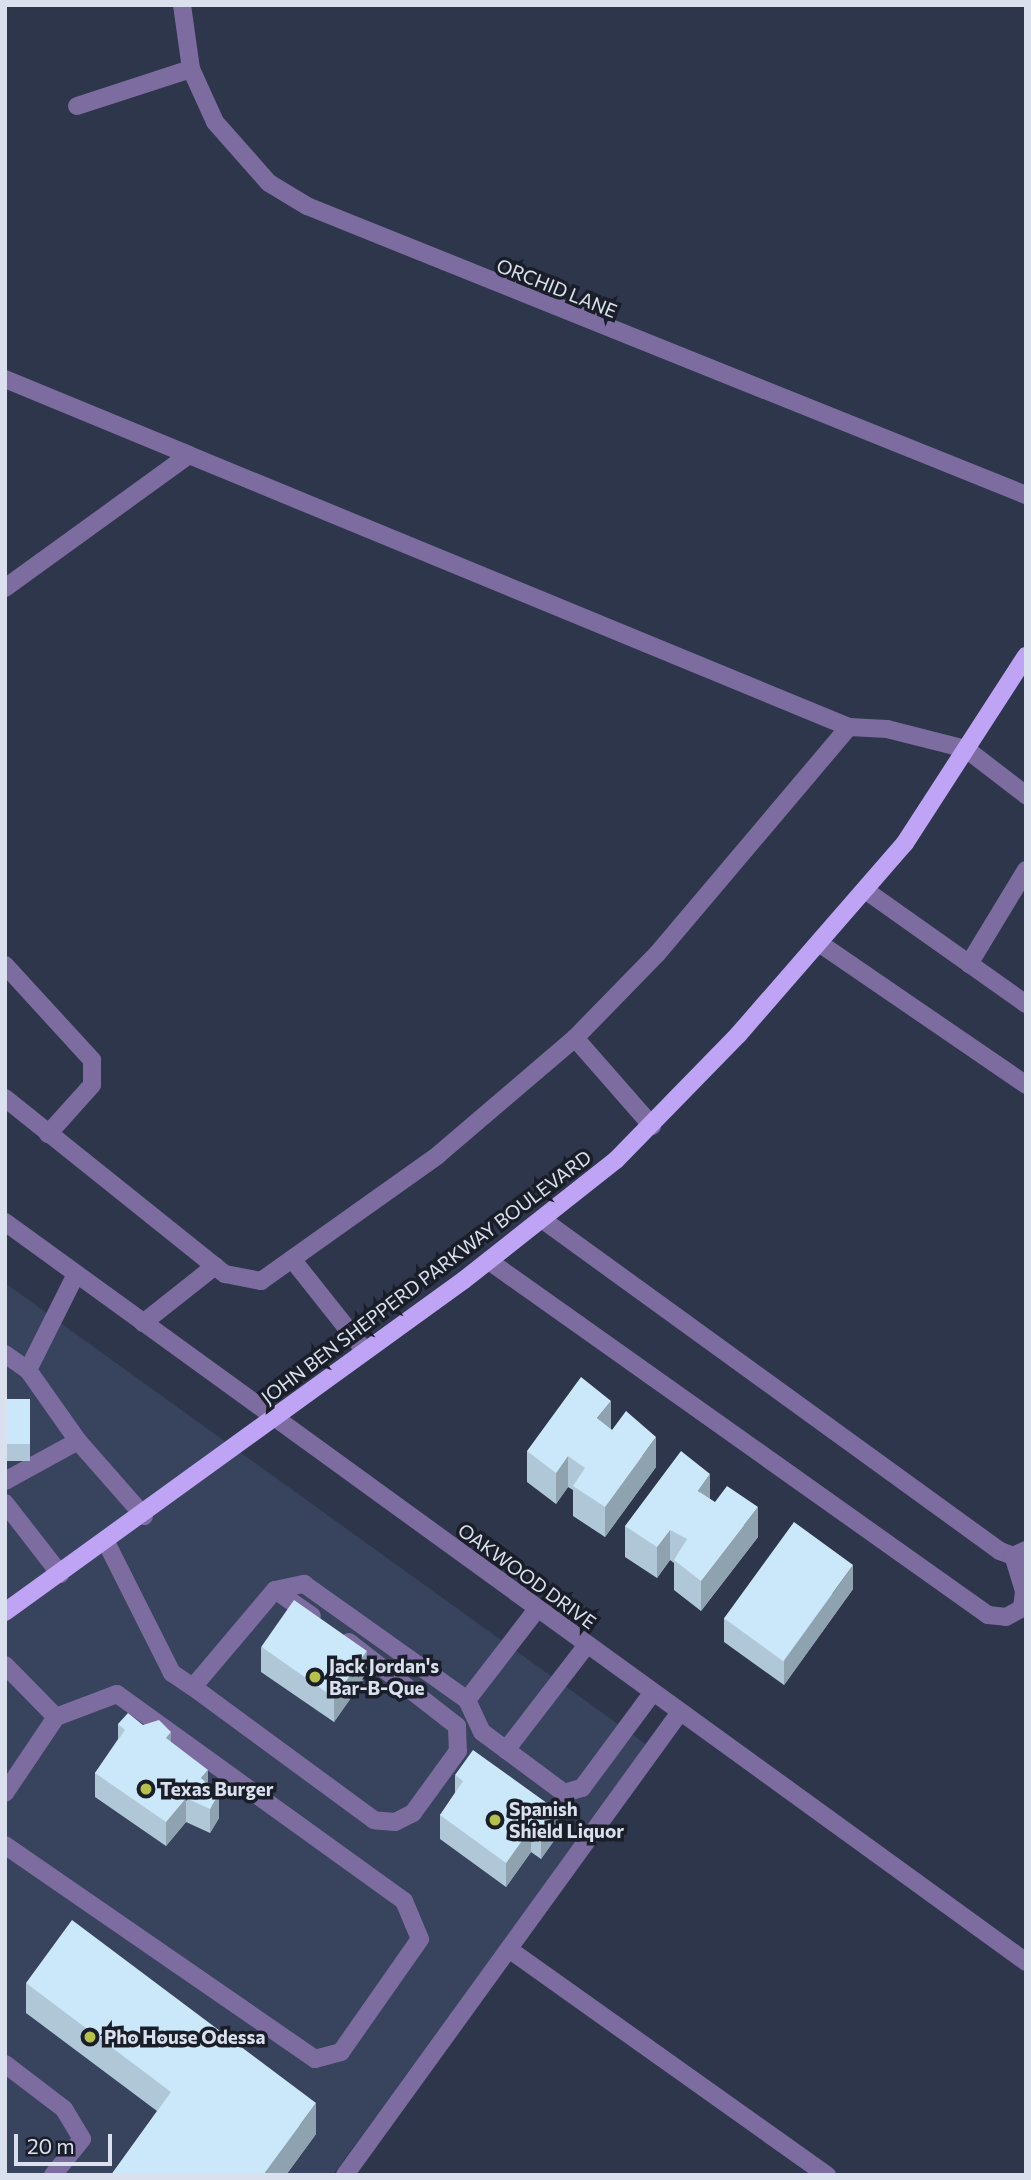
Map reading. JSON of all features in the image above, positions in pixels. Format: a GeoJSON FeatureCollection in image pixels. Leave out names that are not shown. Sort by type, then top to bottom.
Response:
{"type":"FeatureCollection","features":[{"type":"Feature","properties":{"kind":"main road","name":"JOHN BEN SHEPPERD PARKWAY BOULEVARD"},"geometry":{"type":"LineString","coordinates":[[5,1612],[144,1516],[273,1418],[489,1261],[543,1220],[652,1126],[819,943],[905,843],[1026,656]]}},
{"type":"Feature","properties":{"kind":"street","name":"ORCHID LANE"},"geometry":{"type":"LineString","coordinates":[[182,5],[191,69],[215,122],[239,155],[307,206],[1026,495]]}},
{"type":"Feature","properties":{"kind":"street"},"geometry":{"type":"LineString","coordinates":[[77,106],[191,69]]}},
{"type":"Feature","properties":{"kind":"street"},"geometry":{"type":"LineString","coordinates":[[5,379],[849,727],[887,729],[966,749],[1026,795]]}},
{"type":"Feature","properties":{"kind":"street"},"geometry":{"type":"LineString","coordinates":[[5,588],[189,455]]}},
{"type":"Feature","properties":{"kind":"street"},"geometry":{"type":"LineString","coordinates":[[5,1098],[215,1266],[245,1282],[261,1281],[438,1155],[575,1038],[657,954],[849,727]]}},
{"type":"Feature","properties":{"kind":"street"},"geometry":{"type":"LineString","coordinates":[[969,964],[1026,870]]}},
{"type":"Feature","properties":{"kind":"street"},"geometry":{"type":"LineString","coordinates":[[864,890],[1026,1004]]}},
{"type":"Feature","properties":{"kind":"street"},"geometry":{"type":"LineString","coordinates":[[819,943],[1026,1085]]}},
{"type":"Feature","properties":{"kind":"street"},"geometry":{"type":"LineString","coordinates":[[5,965],[92,1060],[92,1085],[48,1134]]}},
{"type":"Feature","properties":{"kind":"street"},"geometry":{"type":"LineString","coordinates":[[575,1038],[652,1126]]}},
{"type":"Feature","properties":{"kind":"street"},"geometry":{"type":"LineString","coordinates":[[489,1261],[988,1615],[1006,1617],[1021,1608],[1024,1591],[1019,1553],[543,1220]]}},
{"type":"Feature","properties":{"kind":"street","name":"OAKWOOD DRIVE"},"geometry":{"type":"LineString","coordinates":[[5,1222],[1026,1962]]}},
{"type":"Feature","properties":{"kind":"street"},"geometry":{"type":"LineString","coordinates":[[292,1259],[365,1351]]}},
{"type":"Feature","properties":{"kind":"street"},"geometry":{"type":"LineString","coordinates":[[143,1323],[215,1266]]}},
{"type":"Feature","properties":{"kind":"street"},"geometry":{"type":"LineString","coordinates":[[28,1370],[76,1274]]}},
{"type":"Feature","properties":{"kind":"street"},"geometry":{"type":"LineString","coordinates":[[5,1354],[28,1370],[78,1441],[144,1516]]}},
{"type":"Feature","properties":{"kind":"street"},"geometry":{"type":"LineString","coordinates":[[5,1481],[78,1441]]}},
{"type":"Feature","properties":{"kind":"street"},"geometry":{"type":"LineString","coordinates":[[5,1503],[60,1574]]}},
{"type":"Feature","properties":{"kind":"street"},"geometry":{"type":"LineString","coordinates":[[106,1542],[172,1673],[374,1820],[395,1822],[413,1813],[458,1751],[457,1726],[442,1708],[275,1590]]}},
{"type":"Feature","properties":{"kind":"street"},"geometry":{"type":"LineString","coordinates":[[193,1688],[275,1590],[304,1584],[467,1700],[482,1732],[564,1793],[582,1788],[653,1692]]}},
{"type":"Feature","properties":{"kind":"street"},"geometry":{"type":"LineString","coordinates":[[467,1700],[537,1609]]}},
{"type":"Feature","properties":{"kind":"street"},"geometry":{"type":"LineString","coordinates":[[506,1750],[587,1645]]}},
{"type":"Feature","properties":{"kind":"street"},"geometry":{"type":"LineString","coordinates":[[5,1665],[56,1717]]}},
{"type":"Feature","properties":{"kind":"street"},"geometry":{"type":"LineString","coordinates":[[5,1793],[56,1717],[117,1695],[404,1901],[420,1939],[341,2052],[315,2059],[5,1845]]}},
{"type":"Feature","properties":{"kind":"street"},"geometry":{"type":"LineString","coordinates":[[345,2175],[680,1712]]}},
{"type":"Feature","properties":{"kind":"street"},"geometry":{"type":"LineString","coordinates":[[510,1950],[827,2175]]}},
{"type":"Feature","properties":{"kind":"street"},"geometry":{"type":"LineString","coordinates":[[5,2064],[64,2109],[82,2139],[53,2175]]}},
{"type":"Feature","properties":{"kind":"shaded area"},"geometry":{"type":"Polygon","coordinates":[[[5,1283],[647,1745],[333,2175],[5,2175],[5,1283]]]}},
{"type":"Feature","properties":{"kind":"building"},"geometry":{"type":"Polygon","coordinates":[[[581,1377],[611,1401],[597,1418],[612,1430],[626,1411],[656,1437],[605,1507],[573,1486],[585,1468],[568,1456],[556,1473],[527,1451],[581,1377]]]}},
{"type":"Feature","properties":{"kind":"building"},"geometry":{"type":"Polygon","coordinates":[[[5,1399],[30,1399],[30,1444],[5,1444],[5,1399]]]}},
{"type":"Feature","properties":{"kind":"building"},"geometry":{"type":"Polygon","coordinates":[[[681,1451],[710,1474],[698,1491],[715,1502],[727,1486],[758,1507],[701,1581],[674,1560],[687,1539],[670,1530],[657,1547],[625,1526],[681,1451]]]}},
{"type":"Feature","properties":{"kind":"building"},"geometry":{"type":"Polygon","coordinates":[[[794,1522],[853,1565],[783,1661],[724,1618],[794,1522]]]}},
{"type":"Feature","properties":{"kind":"building"},"geometry":{"type":"Polygon","coordinates":[[[294,1600],[367,1651],[334,1698],[261,1647],[294,1600]]]}},
{"type":"Feature","properties":{"kind":"building"},"geometry":{"type":"Polygon","coordinates":[[[128,1713],[143,1725],[159,1720],[171,1732],[166,1738],[208,1770],[201,1778],[219,1794],[210,1809],[186,1798],[166,1822],[95,1773],[125,1730],[118,1724],[128,1713]]]}},
{"type":"Feature","properties":{"kind":"building","name":"Spanish Shield Liquor"},"geometry":{"type":"Polygon","coordinates":[[[473,1750],[558,1811],[541,1835],[531,1828],[506,1863],[440,1815],[463,1781],[455,1775],[473,1750]]]}},
{"type":"Feature","properties":{"kind":"building"},"geometry":{"type":"Polygon","coordinates":[[[72,1920],[316,2103],[263,2175],[111,2175],[171,2092],[26,1983],[72,1920]]]}},
{"type":"Feature","properties":{"kind":"place","name":"Jack Jordan's Bar-B-Que"},"geometry":{"type":"Point","coordinates":[315,1677]}},
{"type":"Feature","properties":{"kind":"place","name":"Texas Burger"},"geometry":{"type":"Point","coordinates":[146,1789]}},
{"type":"Feature","properties":{"kind":"place","name":"Spanish Shield Liquor"},"geometry":{"type":"Point","coordinates":[495,1820]}},
{"type":"Feature","properties":{"kind":"place","name":"Pho House Odessa"},"geometry":{"type":"Point","coordinates":[90,2037]}}]}
